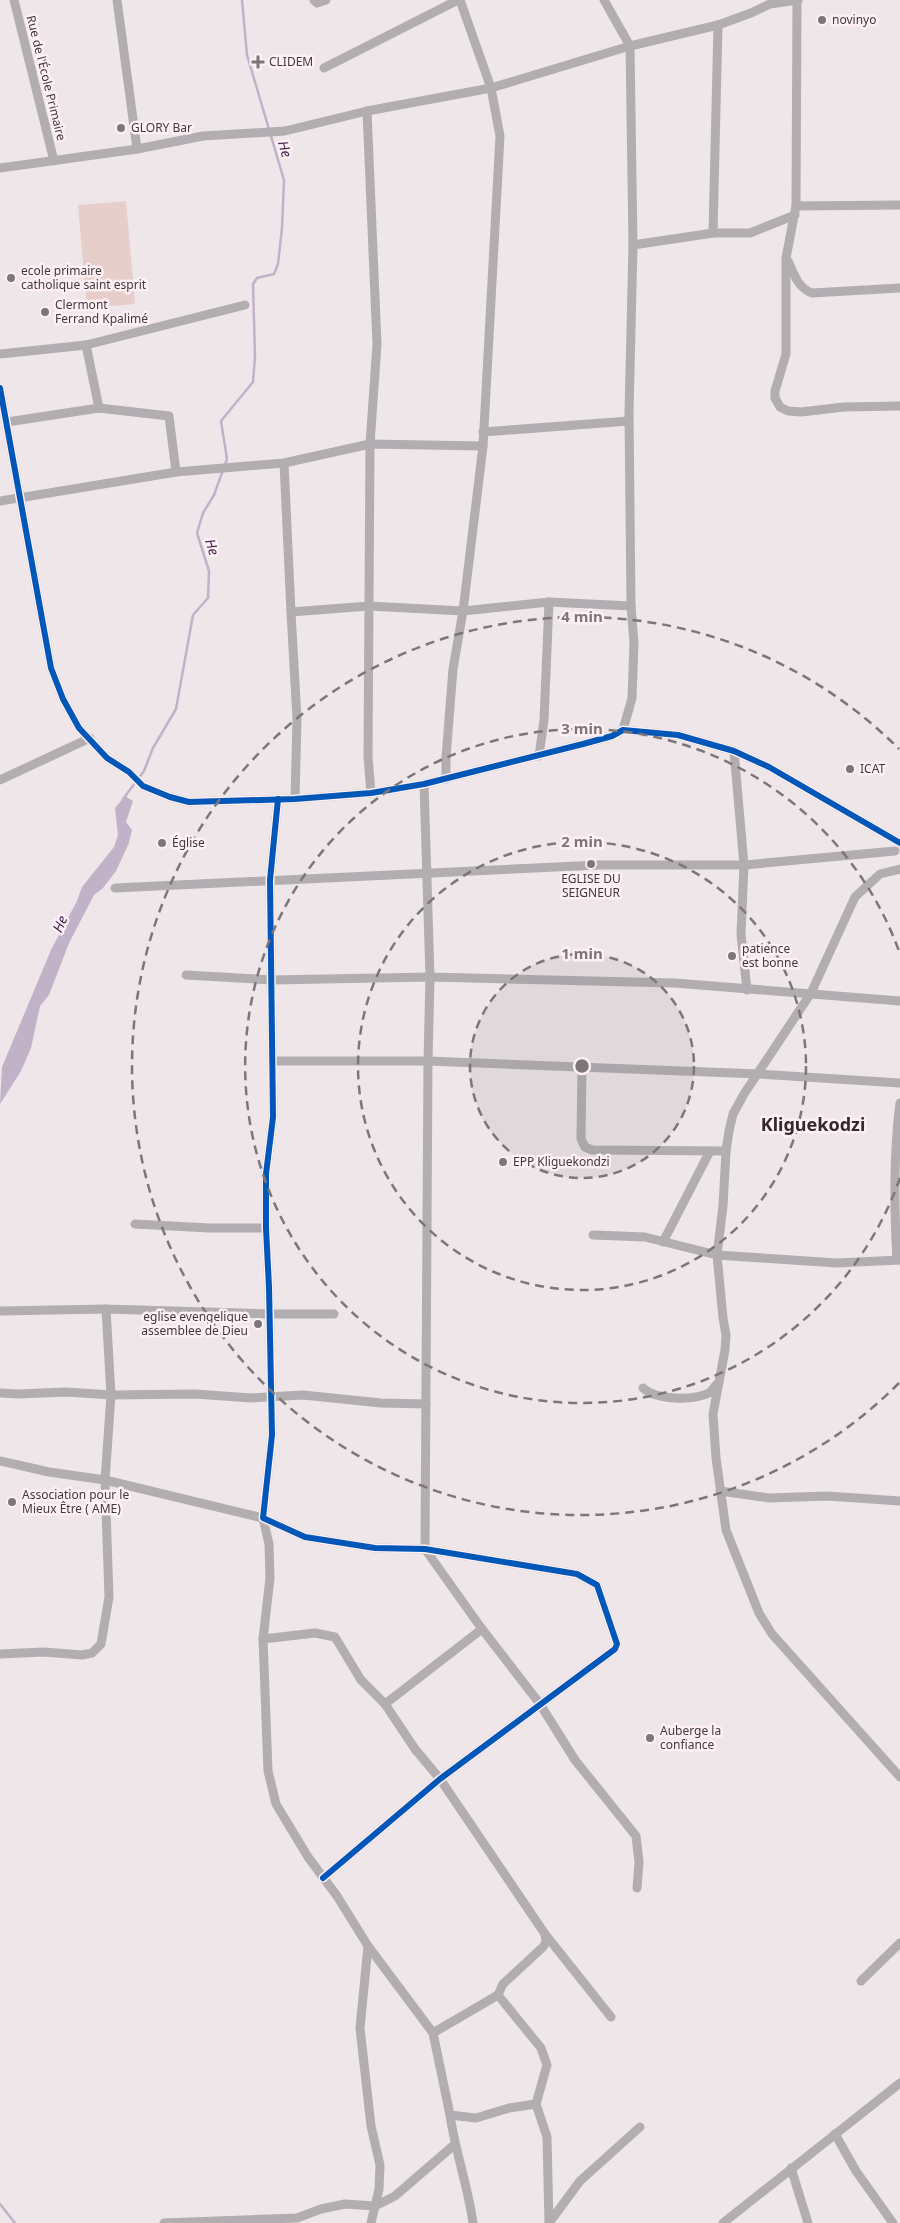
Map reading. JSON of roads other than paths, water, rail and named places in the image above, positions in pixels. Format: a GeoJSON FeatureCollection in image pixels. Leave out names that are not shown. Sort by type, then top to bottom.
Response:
{"type":"FeatureCollection","features":[{"type":"Feature","properties":{"kind":"street","name":"Rue de l'École Primaire"},"geometry":{"type":"LineString","coordinates":[[14,0],[54,161]]}},
{"type":"Feature","properties":{"kind":"street"},"geometry":{"type":"LineString","coordinates":[[117,0],[137,149]]}},
{"type":"Feature","properties":{"kind":"street"},"geometry":{"type":"LineString","coordinates":[[314,0],[317,3],[326,0]]}},
{"type":"Feature","properties":{"kind":"street"},"geometry":{"type":"LineString","coordinates":[[324,68],[459,0],[491,88],[500,136],[483,446],[463,611],[453,669],[446,779]]}},
{"type":"Feature","properties":{"kind":"street"},"geometry":{"type":"LineString","coordinates":[[604,0],[630,46],[633,245],[629,421],[631,606],[634,643],[632,698],[623,730]]}},
{"type":"Feature","properties":{"kind":"street"},"geometry":{"type":"LineString","coordinates":[[0,168],[137,149],[203,136],[285,131],[367,111],[491,88],[630,46],[718,25],[751,14],[770,2],[798,0],[796,211],[786,258],[786,354],[775,391],[775,398],[780,407],[788,411],[801,412],[844,407],[900,406]]}},
{"type":"Feature","properties":{"kind":"street"},"geometry":{"type":"LineString","coordinates":[[713,233],[718,25]]}},
{"type":"Feature","properties":{"kind":"street"},"geometry":{"type":"LineString","coordinates":[[367,111],[377,344],[370,444],[368,757],[371,792]]}},
{"type":"Feature","properties":{"kind":"street"},"geometry":{"type":"LineString","coordinates":[[633,245],[713,233],[750,233],[796,211],[900,205]]}},
{"type":"Feature","properties":{"kind":"street"},"geometry":{"type":"LineString","coordinates":[[786,258],[798,281],[807,291],[812,293],[900,288]]}},
{"type":"Feature","properties":{"kind":"street"},"geometry":{"type":"LineString","coordinates":[[0,354],[86,344],[245,305]]}},
{"type":"Feature","properties":{"kind":"street"},"geometry":{"type":"LineString","coordinates":[[86,344],[99,408]]}},
{"type":"Feature","properties":{"kind":"street"},"geometry":{"type":"LineString","coordinates":[[0,388],[51,668],[63,699],[79,728],[107,758],[129,772],[143,786],[170,797],[189,802],[295,799],[371,792],[446,779],[612,736],[623,730],[678,735],[734,751],[768,767],[898,848]]}},
{"type":"Feature","properties":{"kind":"street"},"geometry":{"type":"LineString","coordinates":[[7,422],[99,408],[169,416],[176,472]]}},
{"type":"Feature","properties":{"kind":"street"},"geometry":{"type":"LineString","coordinates":[[483,432],[629,421]]}},
{"type":"Feature","properties":{"kind":"street"},"geometry":{"type":"LineString","coordinates":[[0,500],[176,472],[284,463],[370,444],[483,446]]}},
{"type":"Feature","properties":{"kind":"street"},"geometry":{"type":"LineString","coordinates":[[284,463],[297,719],[295,799]]}},
{"type":"Feature","properties":{"kind":"street"},"geometry":{"type":"LineString","coordinates":[[291,612],[369,606],[463,611],[549,602],[631,606]]}},
{"type":"Feature","properties":{"kind":"street"},"geometry":{"type":"LineString","coordinates":[[539,756],[544,720],[549,602]]}},
{"type":"Feature","properties":{"kind":"street"},"geometry":{"type":"LineString","coordinates":[[0,780],[90,738]]}},
{"type":"Feature","properties":{"kind":"street"},"geometry":{"type":"LineString","coordinates":[[734,751],[744,865],[742,934],[747,990]]}},
{"type":"Feature","properties":{"kind":"street"},"geometry":{"type":"LineString","coordinates":[[424,784],[430,978],[425,1549],[482,1629],[540,1704],[575,1760],[636,1836],[639,1862],[637,1888]]}},
{"type":"Feature","properties":{"kind":"street"},"geometry":{"type":"LineString","coordinates":[[278,799],[270,880],[273,1118],[266,1174],[272,1435],[263,1518],[269,1544],[270,1578],[263,1639],[268,1772],[276,1804],[368,1946],[433,2034],[450,2115],[454,2145],[471,2204],[473,2223]]}},
{"type":"Feature","properties":{"kind":"street"},"geometry":{"type":"LineString","coordinates":[[115,888],[599,865],[744,865],[898,848]]}},
{"type":"Feature","properties":{"kind":"street"},"geometry":{"type":"LineString","coordinates":[[900,869],[880,874],[855,897],[811,993],[744,1094],[733,1114],[726,1151],[724,1206],[717,1256],[726,1336],[713,1414],[720,1491],[726,1530],[759,1613],[772,1634],[900,1777]]}},
{"type":"Feature","properties":{"kind":"street"},"geometry":{"type":"LineString","coordinates":[[186,975],[272,980],[430,978],[675,983],[900,1002]]}},
{"type":"Feature","properties":{"kind":"street"},"geometry":{"type":"LineString","coordinates":[[273,1061],[428,1062],[759,1074],[900,1083]]}},
{"type":"Feature","properties":{"kind":"street"},"geometry":{"type":"LineString","coordinates":[[582,1068],[581,1139],[585,1147],[592,1150],[726,1151]]}},
{"type":"Feature","properties":{"kind":"street"},"geometry":{"type":"LineString","coordinates":[[593,1235],[646,1237],[717,1256],[837,1263],[899,1260],[894,1219],[894,1167],[900,1102]]}},
{"type":"Feature","properties":{"kind":"street"},"geometry":{"type":"LineString","coordinates":[[663,1242],[710,1151]]}},
{"type":"Feature","properties":{"kind":"street"},"geometry":{"type":"LineString","coordinates":[[134,1224],[209,1228],[266,1228]]}},
{"type":"Feature","properties":{"kind":"street"},"geometry":{"type":"LineString","coordinates":[[0,1654],[44,1652],[82,1655],[92,1653],[101,1644],[109,1597],[104,1480],[111,1395],[106,1309]]}},
{"type":"Feature","properties":{"kind":"street"},"geometry":{"type":"LineString","coordinates":[[0,1311],[106,1309],[334,1314]]}},
{"type":"Feature","properties":{"kind":"street"},"geometry":{"type":"LineString","coordinates":[[643,1388],[650,1394],[661,1397],[684,1398],[709,1392],[718,1384]]}},
{"type":"Feature","properties":{"kind":"street"},"geometry":{"type":"LineString","coordinates":[[0,1393],[195,1394],[251,1398],[303,1395],[381,1403],[426,1404]]}},
{"type":"Feature","properties":{"kind":"street"},"geometry":{"type":"LineString","coordinates":[[0,1461],[50,1472],[104,1480],[263,1518],[305,1537],[374,1548],[425,1549],[577,1574],[597,1585],[615,1638],[615,1649],[440,1779],[323,1878]]}},
{"type":"Feature","properties":{"kind":"street"},"geometry":{"type":"LineString","coordinates":[[720,1491],[769,1498],[827,1496],[900,1501]]}},
{"type":"Feature","properties":{"kind":"street"},"geometry":{"type":"LineString","coordinates":[[385,1704],[482,1629]]}},
{"type":"Feature","properties":{"kind":"street"},"geometry":{"type":"LineString","coordinates":[[263,1639],[315,1633],[335,1637],[361,1680],[385,1704],[414,1749],[440,1779],[545,1934],[611,2017]]}},
{"type":"Feature","properties":{"kind":"street"},"geometry":{"type":"LineString","coordinates":[[433,2034],[498,1995],[503,1984],[543,1947],[546,1942],[545,1934]]}},
{"type":"Feature","properties":{"kind":"street"},"geometry":{"type":"LineString","coordinates":[[861,1981],[900,1943]]}},
{"type":"Feature","properties":{"kind":"street"},"geometry":{"type":"LineString","coordinates":[[368,1946],[360,2028],[371,2126],[380,2165],[379,2189],[371,2223]]}},
{"type":"Feature","properties":{"kind":"street"},"geometry":{"type":"LineString","coordinates":[[498,1995],[540,2048],[547,2065],[536,2104],[547,2137],[549,2223]]}},
{"type":"Feature","properties":{"kind":"street"},"geometry":{"type":"LineString","coordinates":[[723,2223],[900,2083]]}},
{"type":"Feature","properties":{"kind":"street"},"geometry":{"type":"LineString","coordinates":[[450,2115],[476,2118],[509,2108],[536,2104]]}},
{"type":"Feature","properties":{"kind":"street"},"geometry":{"type":"LineString","coordinates":[[549,2223],[580,2181],[640,2127]]}},
{"type":"Feature","properties":{"kind":"street"},"geometry":{"type":"LineString","coordinates":[[835,2134],[856,2171],[893,2223]]}},
{"type":"Feature","properties":{"kind":"street"},"geometry":{"type":"LineString","coordinates":[[164,2223],[297,2218],[320,2208],[346,2204],[375,2206],[396,2196],[454,2145]]}},
{"type":"Feature","properties":{"kind":"street"},"geometry":{"type":"LineString","coordinates":[[791,2168],[808,2223]]}},
{"type":"Feature","properties":{"kind":"waterway","name":"He"},"geometry":{"type":"LineString","coordinates":[[123,799],[144,771],[153,748],[176,709],[193,615],[208,598],[209,571],[197,533],[203,513],[214,495],[227,459],[221,421],[253,382],[255,356],[253,284],[257,278],[274,274],[278,264],[284,180],[247,55],[242,0]]}},
{"type":"Feature","properties":{"kind":"waterway","name":"He"},"geometry":{"type":"LineString","coordinates":[[0,2204],[15,2223]]}},
{"type":"Feature","properties":{"kind":"place","name":"novinyo"},"geometry":{"type":"Point","coordinates":[822,20]}},
{"type":"Feature","properties":{"kind":"place","name":"CLIDEM"},"geometry":{"type":"Point","coordinates":[258,62]}},
{"type":"Feature","properties":{"kind":"place","name":"GLORY Bar"},"geometry":{"type":"Point","coordinates":[121,128]}},
{"type":"Feature","properties":{"kind":"place","name":"ecole primaire catholique saint esprit"},"geometry":{"type":"Point","coordinates":[11,278]}},
{"type":"Feature","properties":{"kind":"place","name":"Clermont Ferrand Kpalimé"},"geometry":{"type":"Point","coordinates":[45,312]}},
{"type":"Feature","properties":{"kind":"place","name":"ICAT"},"geometry":{"type":"Point","coordinates":[850,769]}},
{"type":"Feature","properties":{"kind":"place","name":"Église"},"geometry":{"type":"Point","coordinates":[162,843]}},
{"type":"Feature","properties":{"kind":"place","name":"EGLISE DU SEIGNEUR"},"geometry":{"type":"Point","coordinates":[591,864]}},
{"type":"Feature","properties":{"kind":"place","name":"patience est bonne"},"geometry":{"type":"Point","coordinates":[732,956]}},
{"type":"Feature","properties":{"kind":"place","name":"EPP Kliguekondzi"},"geometry":{"type":"Point","coordinates":[503,1162]}},
{"type":"Feature","properties":{"kind":"place","name":"eglise evengelique assemblee de Dieu"},"geometry":{"type":"Point","coordinates":[258,1324]}},
{"type":"Feature","properties":{"kind":"place","name":"Association pour le Mieux Être ( AME)"},"geometry":{"type":"Point","coordinates":[12,1502]}},
{"type":"Feature","properties":{"kind":"place","name":"Auberge la confiance"},"geometry":{"type":"Point","coordinates":[650,1738]}},
{"type":"Feature","properties":{"kind":"district","name":"Kliguekodzi"},"geometry":{"type":"Point","coordinates":[813,1125]}}]}
